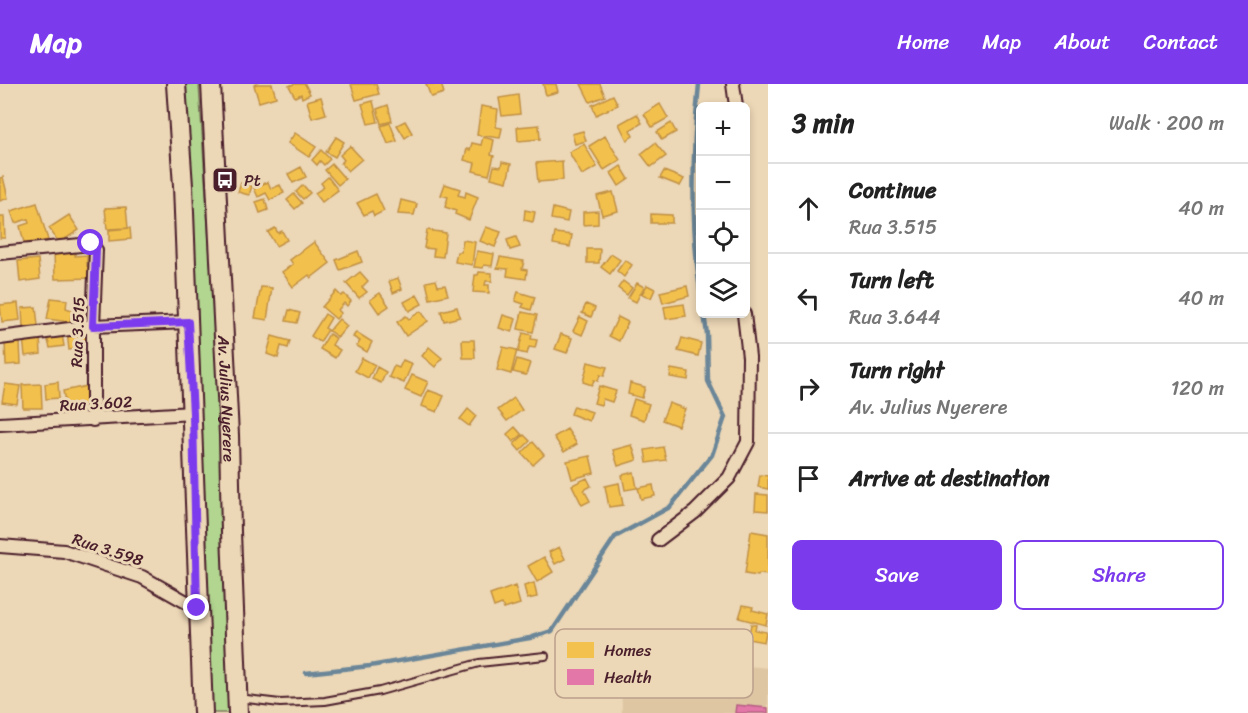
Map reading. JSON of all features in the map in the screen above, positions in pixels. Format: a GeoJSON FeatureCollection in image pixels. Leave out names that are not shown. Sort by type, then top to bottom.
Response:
{"type":"FeatureCollection","features":[{"type":"Feature","properties":{"kind":"main road"},"geometry":{"type":"LineString","coordinates":[[176,84],[193,414],[197,608],[202,713]]}},
{"type":"Feature","properties":{"kind":"main road","name":"Av. Julius Nyerere"},"geometry":{"type":"LineString","coordinates":[[211,84],[229,435],[238,706]]}},
{"type":"Feature","properties":{"kind":"street"},"geometry":{"type":"LineString","coordinates":[[734,84],[736,102]]}},
{"type":"Feature","properties":{"kind":"street","name":"Rua 3.515"},"geometry":{"type":"LineString","coordinates":[[0,253],[91,243],[94,246],[96,250],[93,420]]}},
{"type":"Feature","properties":{"kind":"street"},"geometry":{"type":"LineString","coordinates":[[658,540],[695,512],[729,478],[748,442],[749,357],[744,318]]}},
{"type":"Feature","properties":{"kind":"street"},"geometry":{"type":"LineString","coordinates":[[0,338],[93,326],[188,322]]}},
{"type":"Feature","properties":{"kind":"street","name":"Rua 3.602"},"geometry":{"type":"LineString","coordinates":[[0,424],[193,414]]}},
{"type":"Feature","properties":{"kind":"street","name":"Rua 3.598"},"geometry":{"type":"LineString","coordinates":[[0,546],[64,551],[142,577],[197,608]]}},
{"type":"Feature","properties":{"kind":"lane"},"geometry":{"type":"LineString","coordinates":[[238,706],[325,700],[380,691],[479,663],[545,656]]}},
{"type":"Feature","properties":{"kind":"shaded area"},"geometry":{"type":"Polygon","coordinates":[[[753,666],[768,668],[768,713],[622,713],[622,698],[753,698],[753,666]]]}},
{"type":"Feature","properties":{"kind":"green space"},"geometry":{"type":"Polygon","coordinates":[[[180,84],[199,84],[217,366],[233,713],[212,713],[180,84]]]}},
{"type":"Feature","properties":{"kind":"building: Homes"},"geometry":{"type":"Polygon","coordinates":[[[272,84],[276,97],[259,102],[254,85],[272,84]]]}},
{"type":"Feature","properties":{"kind":"building: Homes"},"geometry":{"type":"Polygon","coordinates":[[[305,84],[310,94],[302,98],[301,94],[295,97],[289,86],[305,84]]]}},
{"type":"Feature","properties":{"kind":"building: Homes"},"geometry":{"type":"Polygon","coordinates":[[[351,84],[376,84],[379,94],[356,100],[351,84]]]}},
{"type":"Feature","properties":{"kind":"building: Homes"},"geometry":{"type":"Polygon","coordinates":[[[426,84],[441,84],[444,93],[431,97],[426,84]]]}},
{"type":"Feature","properties":{"kind":"building: Homes"},"geometry":{"type":"Polygon","coordinates":[[[543,84],[556,84],[558,92],[546,95],[543,84]]]}},
{"type":"Feature","properties":{"kind":"building: Homes"},"geometry":{"type":"Polygon","coordinates":[[[581,84],[600,84],[605,96],[590,102],[581,84]]]}},
{"type":"Feature","properties":{"kind":"building: Homes"},"geometry":{"type":"Polygon","coordinates":[[[518,95],[520,114],[502,116],[499,98],[518,95]]]}},
{"type":"Feature","properties":{"kind":"building: Homes"},"geometry":{"type":"Polygon","coordinates":[[[613,95],[618,105],[596,115],[592,105],[613,95]]]}},
{"type":"Feature","properties":{"kind":"building: Homes"},"geometry":{"type":"Polygon","coordinates":[[[321,97],[326,114],[312,118],[307,101],[321,97]]]}},
{"type":"Feature","properties":{"kind":"building: Homes"},"geometry":{"type":"Polygon","coordinates":[[[373,101],[378,122],[368,124],[362,104],[373,101]]]}},
{"type":"Feature","properties":{"kind":"building: Homes"},"geometry":{"type":"Polygon","coordinates":[[[660,104],[668,118],[652,127],[644,114],[660,104]]]}},
{"type":"Feature","properties":{"kind":"building: Homes"},"geometry":{"type":"Polygon","coordinates":[[[388,105],[392,121],[381,124],[377,109],[388,105]]]}},
{"type":"Feature","properties":{"kind":"building: Homes"},"geometry":{"type":"Polygon","coordinates":[[[481,106],[498,109],[496,127],[502,128],[500,138],[477,135],[481,106]]]}},
{"type":"Feature","properties":{"kind":"building: Homes"},"geometry":{"type":"Polygon","coordinates":[[[637,114],[642,123],[630,130],[633,136],[627,140],[619,124],[637,114]]]}},
{"type":"Feature","properties":{"kind":"building: Homes"},"geometry":{"type":"Polygon","coordinates":[[[405,121],[412,133],[405,138],[397,125],[405,121]]]}},
{"type":"Feature","properties":{"kind":"building: Homes"},"geometry":{"type":"Polygon","coordinates":[[[390,123],[397,141],[388,144],[381,126],[390,123]]]}},
{"type":"Feature","properties":{"kind":"building: Homes"},"geometry":{"type":"Polygon","coordinates":[[[671,123],[676,132],[662,140],[657,132],[671,123]]]}},
{"type":"Feature","properties":{"kind":"building: Homes"},"geometry":{"type":"Polygon","coordinates":[[[539,125],[540,139],[518,141],[517,127],[539,125]]]}},
{"type":"Feature","properties":{"kind":"building: Homes"},"geometry":{"type":"Polygon","coordinates":[[[583,131],[586,141],[575,144],[572,134],[583,131]]]}},
{"type":"Feature","properties":{"kind":"building: Homes"},"geometry":{"type":"Polygon","coordinates":[[[295,133],[316,147],[309,157],[288,143],[295,133]]]}},
{"type":"Feature","properties":{"kind":"building: Homes"},"geometry":{"type":"Polygon","coordinates":[[[605,136],[620,160],[604,170],[589,146],[605,136]]]}},
{"type":"Feature","properties":{"kind":"building: Homes"},"geometry":{"type":"Polygon","coordinates":[[[336,137],[344,142],[335,157],[326,152],[336,137]]]}},
{"type":"Feature","properties":{"kind":"building: Homes"},"geometry":{"type":"Polygon","coordinates":[[[483,137],[494,140],[491,155],[494,156],[489,175],[473,171],[475,163],[464,160],[467,149],[470,150],[472,143],[481,145],[483,137]]]}},
{"type":"Feature","properties":{"kind":"building: Homes"},"geometry":{"type":"Polygon","coordinates":[[[655,143],[666,156],[651,167],[641,154],[655,143]]]}},
{"type":"Feature","properties":{"kind":"building: Homes"},"geometry":{"type":"Polygon","coordinates":[[[584,144],[597,167],[582,175],[569,152],[584,144]]]}},
{"type":"Feature","properties":{"kind":"building: Homes"},"geometry":{"type":"Polygon","coordinates":[[[350,146],[362,159],[348,171],[341,163],[344,160],[340,155],[350,146]]]}},
{"type":"Feature","properties":{"kind":"building: Homes"},"geometry":{"type":"Polygon","coordinates":[[[321,150],[330,159],[324,165],[320,161],[317,165],[312,160],[321,150]]]}},
{"type":"Feature","properties":{"kind":"building: Homes"},"geometry":{"type":"Polygon","coordinates":[[[562,161],[563,180],[538,182],[536,163],[562,161]]]}},
{"type":"Feature","properties":{"kind":"building: Homes"},"geometry":{"type":"Polygon","coordinates":[[[502,162],[511,164],[507,182],[491,178],[494,166],[501,167],[502,162]]]}},
{"type":"Feature","properties":{"kind":"building: Homes"},"geometry":{"type":"Polygon","coordinates":[[[332,164],[345,179],[338,185],[325,170],[332,164]]]}},
{"type":"Feature","properties":{"kind":"building: Homes"},"geometry":{"type":"Polygon","coordinates":[[[621,166],[629,179],[619,186],[611,173],[621,166]]]}},
{"type":"Feature","properties":{"kind":"building: Homes"},"geometry":{"type":"Polygon","coordinates":[[[301,167],[306,177],[293,183],[288,174],[301,167]]]}},
{"type":"Feature","properties":{"kind":"building: Homes"},"geometry":{"type":"Polygon","coordinates":[[[664,171],[684,179],[680,186],[660,178],[664,171]]]}},
{"type":"Feature","properties":{"kind":"building: Homes"},"geometry":{"type":"Polygon","coordinates":[[[3,177],[8,198],[0,201],[0,178],[3,177]]]}},
{"type":"Feature","properties":{"kind":"building: Homes"},"geometry":{"type":"Polygon","coordinates":[[[328,177],[338,190],[322,202],[315,193],[324,187],[321,183],[328,177]]]}},
{"type":"Feature","properties":{"kind":"building: Homes"},"geometry":{"type":"Polygon","coordinates":[[[268,182],[271,189],[280,185],[284,193],[270,200],[266,193],[258,197],[254,188],[268,182]]]}},
{"type":"Feature","properties":{"kind":"building: Homes"},"geometry":{"type":"Polygon","coordinates":[[[241,183],[252,186],[249,195],[238,192],[241,183]]]}},
{"type":"Feature","properties":{"kind":"building: Homes"},"geometry":{"type":"Polygon","coordinates":[[[445,184],[460,189],[458,195],[465,197],[466,192],[478,197],[469,220],[445,207],[448,197],[441,195],[445,184]]]}},
{"type":"Feature","properties":{"kind":"building: Homes"},"geometry":{"type":"Polygon","coordinates":[[[303,185],[310,193],[303,199],[296,192],[303,185]]]}},
{"type":"Feature","properties":{"kind":"building: Homes"},"geometry":{"type":"Polygon","coordinates":[[[613,192],[618,211],[602,215],[597,196],[613,192]]]}},
{"type":"Feature","properties":{"kind":"building: Homes"},"geometry":{"type":"Polygon","coordinates":[[[294,194],[302,203],[295,209],[287,200],[294,194]]]}},
{"type":"Feature","properties":{"kind":"building: Homes"},"geometry":{"type":"Polygon","coordinates":[[[376,194],[384,211],[374,216],[372,211],[364,215],[357,203],[376,194]]]}},
{"type":"Feature","properties":{"kind":"building: Homes"},"geometry":{"type":"Polygon","coordinates":[[[265,199],[268,210],[260,213],[256,202],[265,199]]]}},
{"type":"Feature","properties":{"kind":"building: Homes"},"geometry":{"type":"Polygon","coordinates":[[[401,200],[417,204],[414,215],[398,214],[401,200]]]}},
{"type":"Feature","properties":{"kind":"building: Homes"},"geometry":{"type":"Polygon","coordinates":[[[37,203],[48,240],[25,247],[20,226],[29,223],[28,219],[15,223],[11,211],[37,203]]]}},
{"type":"Feature","properties":{"kind":"building: Homes"},"geometry":{"type":"Polygon","coordinates":[[[126,207],[128,228],[107,229],[105,208],[126,207]]]}},
{"type":"Feature","properties":{"kind":"building: Homes"},"geometry":{"type":"Polygon","coordinates":[[[553,208],[569,212],[567,222],[551,219],[553,208]]]}},
{"type":"Feature","properties":{"kind":"building: Homes"},"geometry":{"type":"Polygon","coordinates":[[[525,210],[535,212],[533,222],[524,220],[525,210]]]}},
{"type":"Feature","properties":{"kind":"building: Homes"},"geometry":{"type":"Polygon","coordinates":[[[598,211],[598,224],[583,225],[583,212],[598,211]]]}},
{"type":"Feature","properties":{"kind":"building: Homes"},"geometry":{"type":"Polygon","coordinates":[[[651,214],[672,215],[672,223],[651,223],[651,214]]]}},
{"type":"Feature","properties":{"kind":"building: Homes"},"geometry":{"type":"Polygon","coordinates":[[[69,215],[79,230],[59,243],[49,228],[69,215]]]}},
{"type":"Feature","properties":{"kind":"building: Homes"},"geometry":{"type":"Polygon","coordinates":[[[0,217],[4,217],[5,238],[0,238],[0,217]]]}},
{"type":"Feature","properties":{"kind":"building: Homes"},"geometry":{"type":"Polygon","coordinates":[[[486,227],[501,232],[495,247],[480,241],[486,227]]]}},
{"type":"Feature","properties":{"kind":"building: Homes"},"geometry":{"type":"Polygon","coordinates":[[[130,228],[131,239],[109,241],[109,230],[130,228]]]}},
{"type":"Feature","properties":{"kind":"building: Homes"},"geometry":{"type":"Polygon","coordinates":[[[275,228],[278,233],[282,231],[287,240],[276,246],[268,232],[275,228]]]}},
{"type":"Feature","properties":{"kind":"building: Homes"},"geometry":{"type":"Polygon","coordinates":[[[427,230],[446,233],[443,257],[433,256],[434,249],[424,248],[427,230]]]}},
{"type":"Feature","properties":{"kind":"building: Homes"},"geometry":{"type":"Polygon","coordinates":[[[555,233],[572,235],[570,247],[553,244],[555,233]]]}},
{"type":"Feature","properties":{"kind":"building: Homes"},"geometry":{"type":"Polygon","coordinates":[[[516,237],[520,247],[510,250],[507,240],[516,237]]]}},
{"type":"Feature","properties":{"kind":"building: Homes"},"geometry":{"type":"Polygon","coordinates":[[[463,240],[475,242],[472,265],[455,262],[457,252],[461,252],[463,240]]]}},
{"type":"Feature","properties":{"kind":"building: Homes"},"geometry":{"type":"Polygon","coordinates":[[[314,242],[330,263],[311,278],[309,275],[293,287],[282,272],[293,264],[290,260],[314,242]]]}},
{"type":"Feature","properties":{"kind":"building: Homes"},"geometry":{"type":"Polygon","coordinates":[[[587,249],[600,249],[599,263],[587,263],[587,249]]]}},
{"type":"Feature","properties":{"kind":"building: Homes"},"geometry":{"type":"Polygon","coordinates":[[[358,251],[362,262],[340,270],[336,260],[358,251]]]}},
{"type":"Feature","properties":{"kind":"building: Homes"},"geometry":{"type":"Polygon","coordinates":[[[477,251],[494,254],[492,266],[474,267],[477,251]]]}},
{"type":"Feature","properties":{"kind":"building: Homes"},"geometry":{"type":"Polygon","coordinates":[[[75,252],[75,256],[87,255],[87,266],[94,266],[94,278],[55,279],[54,253],[75,252]]]}},
{"type":"Feature","properties":{"kind":"building: Homes"},"geometry":{"type":"Polygon","coordinates":[[[611,254],[620,260],[610,274],[601,267],[611,254]]]}},
{"type":"Feature","properties":{"kind":"building: Homes"},"geometry":{"type":"Polygon","coordinates":[[[500,257],[524,261],[522,269],[527,270],[526,279],[507,276],[508,269],[497,268],[500,257]]]}},
{"type":"Feature","properties":{"kind":"building: Homes"},"geometry":{"type":"Polygon","coordinates":[[[38,259],[40,279],[20,282],[18,261],[38,259]]]}},
{"type":"Feature","properties":{"kind":"building: Homes"},"geometry":{"type":"Polygon","coordinates":[[[625,260],[632,265],[624,277],[617,271],[625,260]]]}},
{"type":"Feature","properties":{"kind":"building: Homes"},"geometry":{"type":"Polygon","coordinates":[[[360,272],[368,281],[362,287],[367,292],[359,298],[346,283],[360,272]]]}},
{"type":"Feature","properties":{"kind":"building: Homes"},"geometry":{"type":"Polygon","coordinates":[[[479,272],[492,273],[492,281],[486,281],[485,285],[489,285],[489,293],[473,292],[475,275],[479,272]]]}},
{"type":"Feature","properties":{"kind":"building: Homes"},"geometry":{"type":"Polygon","coordinates":[[[398,278],[402,289],[393,293],[389,281],[398,278]]]}},
{"type":"Feature","properties":{"kind":"building: Homes"},"geometry":{"type":"Polygon","coordinates":[[[436,280],[438,286],[445,285],[448,295],[430,299],[426,282],[436,280]]]}},
{"type":"Feature","properties":{"kind":"building: Homes"},"geometry":{"type":"Polygon","coordinates":[[[623,281],[632,288],[627,295],[618,288],[623,281]]]}},
{"type":"Feature","properties":{"kind":"building: Homes"},"geometry":{"type":"Polygon","coordinates":[[[637,283],[644,287],[636,302],[628,298],[637,283]]]}},
{"type":"Feature","properties":{"kind":"building: Homes"},"geometry":{"type":"Polygon","coordinates":[[[647,285],[655,289],[651,298],[642,294],[647,285]]]}},
{"type":"Feature","properties":{"kind":"building: Homes"},"geometry":{"type":"Polygon","coordinates":[[[687,286],[689,296],[663,303],[660,292],[687,286]]]}},
{"type":"Feature","properties":{"kind":"building: Homes"},"geometry":{"type":"Polygon","coordinates":[[[261,287],[272,288],[267,320],[255,318],[261,287]]]}},
{"type":"Feature","properties":{"kind":"building: Homes"},"geometry":{"type":"Polygon","coordinates":[[[336,291],[341,296],[344,294],[351,301],[347,306],[344,303],[338,310],[341,313],[336,319],[322,307],[336,291]]]}},
{"type":"Feature","properties":{"kind":"building: Homes"},"geometry":{"type":"Polygon","coordinates":[[[518,292],[535,297],[531,310],[515,301],[518,292]]]}},
{"type":"Feature","properties":{"kind":"building: Homes"},"geometry":{"type":"Polygon","coordinates":[[[380,293],[389,306],[379,313],[370,300],[380,293]]]}},
{"type":"Feature","properties":{"kind":"building: Homes"},"geometry":{"type":"Polygon","coordinates":[[[417,295],[422,304],[409,311],[404,302],[417,295]]]}},
{"type":"Feature","properties":{"kind":"building: Homes"},"geometry":{"type":"Polygon","coordinates":[[[51,298],[67,300],[66,308],[72,310],[70,322],[47,319],[51,298]]]}},
{"type":"Feature","properties":{"kind":"building: Homes"},"geometry":{"type":"Polygon","coordinates":[[[18,303],[20,320],[2,322],[0,305],[18,303]]]}},
{"type":"Feature","properties":{"kind":"building: Homes"},"geometry":{"type":"Polygon","coordinates":[[[586,304],[595,308],[591,317],[582,313],[586,304]]]}},
{"type":"Feature","properties":{"kind":"building: Homes"},"geometry":{"type":"Polygon","coordinates":[[[684,304],[686,316],[666,319],[664,307],[684,304]]]}},
{"type":"Feature","properties":{"kind":"building: Homes"},"geometry":{"type":"Polygon","coordinates":[[[36,307],[38,326],[23,327],[22,308],[36,307]]]}},
{"type":"Feature","properties":{"kind":"building: Homes"},"geometry":{"type":"Polygon","coordinates":[[[457,307],[460,317],[444,321],[441,311],[457,307]]]}},
{"type":"Feature","properties":{"kind":"building: Homes"},"geometry":{"type":"Polygon","coordinates":[[[289,310],[300,313],[297,323],[286,321],[289,310]]]}},
{"type":"Feature","properties":{"kind":"building: Homes"},"geometry":{"type":"Polygon","coordinates":[[[421,311],[428,321],[406,336],[397,322],[406,316],[409,319],[421,311]]]}},
{"type":"Feature","properties":{"kind":"building: Homes"},"geometry":{"type":"Polygon","coordinates":[[[522,312],[537,315],[533,332],[518,329],[522,312]]]}},
{"type":"Feature","properties":{"kind":"building: Homes"},"geometry":{"type":"Polygon","coordinates":[[[325,314],[331,318],[325,328],[328,330],[320,342],[311,336],[325,314]]]}},
{"type":"Feature","properties":{"kind":"building: Homes"},"geometry":{"type":"Polygon","coordinates":[[[503,315],[516,319],[512,332],[499,328],[503,315]]]}},
{"type":"Feature","properties":{"kind":"building: Homes"},"geometry":{"type":"Polygon","coordinates":[[[580,317],[588,321],[582,335],[573,331],[580,317]]]}},
{"type":"Feature","properties":{"kind":"building: Homes"},"geometry":{"type":"Polygon","coordinates":[[[618,317],[628,322],[619,341],[609,336],[618,317]]]}},
{"type":"Feature","properties":{"kind":"building: Homes"},"geometry":{"type":"Polygon","coordinates":[[[339,319],[347,326],[338,337],[329,331],[339,319]]]}},
{"type":"Feature","properties":{"kind":"building: Homes"},"geometry":{"type":"Polygon","coordinates":[[[90,330],[91,340],[82,341],[83,348],[69,350],[67,332],[90,330]]]}},
{"type":"Feature","properties":{"kind":"building: Homes"},"geometry":{"type":"Polygon","coordinates":[[[356,332],[372,342],[367,352],[357,346],[360,341],[353,337],[356,332]]]}},
{"type":"Feature","properties":{"kind":"building: Homes"},"geometry":{"type":"Polygon","coordinates":[[[523,333],[532,335],[531,339],[537,340],[535,348],[529,347],[527,354],[518,352],[523,333]]]}},
{"type":"Feature","properties":{"kind":"building: Homes"},"geometry":{"type":"Polygon","coordinates":[[[62,334],[64,346],[50,348],[47,337],[62,334]]]}},
{"type":"Feature","properties":{"kind":"building: Homes"},"geometry":{"type":"Polygon","coordinates":[[[329,334],[336,338],[332,345],[340,350],[335,358],[320,349],[329,334]]]}},
{"type":"Feature","properties":{"kind":"building: Homes"},"geometry":{"type":"Polygon","coordinates":[[[561,334],[572,338],[567,353],[555,349],[561,334]]]}},
{"type":"Feature","properties":{"kind":"building: Homes"},"geometry":{"type":"Polygon","coordinates":[[[272,336],[290,341],[288,348],[281,346],[278,358],[267,354],[272,336]]]}},
{"type":"Feature","properties":{"kind":"building: Homes"},"geometry":{"type":"Polygon","coordinates":[[[40,337],[41,354],[25,356],[23,338],[40,337]]]}},
{"type":"Feature","properties":{"kind":"building: Homes"},"geometry":{"type":"Polygon","coordinates":[[[682,338],[701,343],[698,356],[678,351],[682,338]]]}},
{"type":"Feature","properties":{"kind":"building: Homes"},"geometry":{"type":"Polygon","coordinates":[[[462,340],[474,340],[475,358],[463,358],[462,340]]]}},
{"type":"Feature","properties":{"kind":"building: Homes"},"geometry":{"type":"Polygon","coordinates":[[[20,342],[21,364],[6,365],[5,343],[20,342]]]}},
{"type":"Feature","properties":{"kind":"building: Homes"},"geometry":{"type":"Polygon","coordinates":[[[429,347],[442,358],[435,367],[422,356],[429,347]]]}},
{"type":"Feature","properties":{"kind":"building: Homes"},"geometry":{"type":"Polygon","coordinates":[[[503,347],[517,350],[511,374],[497,370],[503,347]]]}},
{"type":"Feature","properties":{"kind":"building: Homes"},"geometry":{"type":"Polygon","coordinates":[[[362,358],[375,365],[368,378],[355,371],[362,358]]]}},
{"type":"Feature","properties":{"kind":"building: Homes"},"geometry":{"type":"Polygon","coordinates":[[[517,359],[530,363],[526,375],[513,372],[517,359]]]}},
{"type":"Feature","properties":{"kind":"building: Homes"},"geometry":{"type":"Polygon","coordinates":[[[403,360],[412,364],[404,383],[389,377],[394,366],[399,368],[403,360]]]}},
{"type":"Feature","properties":{"kind":"building: Homes"},"geometry":{"type":"Polygon","coordinates":[[[588,362],[607,367],[604,376],[600,375],[598,381],[594,380],[592,385],[583,382],[588,362]]]}},
{"type":"Feature","properties":{"kind":"building: Homes"},"geometry":{"type":"Polygon","coordinates":[[[377,367],[386,372],[381,383],[372,379],[377,367]]]}},
{"type":"Feature","properties":{"kind":"building: Homes"},"geometry":{"type":"Polygon","coordinates":[[[671,369],[689,372],[688,380],[670,377],[671,369]]]}},
{"type":"Feature","properties":{"kind":"building: Homes"},"geometry":{"type":"Polygon","coordinates":[[[412,375],[428,382],[421,397],[405,390],[412,375]]]}},
{"type":"Feature","properties":{"kind":"building: Homes"},"geometry":{"type":"Polygon","coordinates":[[[58,382],[59,398],[46,399],[45,384],[58,382]]]}},
{"type":"Feature","properties":{"kind":"building: Homes"},"geometry":{"type":"Polygon","coordinates":[[[630,383],[645,387],[642,398],[628,394],[630,383]]]}},
{"type":"Feature","properties":{"kind":"building: Homes"},"geometry":{"type":"Polygon","coordinates":[[[5,384],[20,386],[17,404],[2,402],[5,384]]]}},
{"type":"Feature","properties":{"kind":"building: Homes"},"geometry":{"type":"Polygon","coordinates":[[[41,384],[42,408],[23,408],[22,385],[41,384]]]}},
{"type":"Feature","properties":{"kind":"building: Homes"},"geometry":{"type":"Polygon","coordinates":[[[87,386],[90,407],[67,412],[63,391],[87,386]]]}},
{"type":"Feature","properties":{"kind":"building: Homes"},"geometry":{"type":"Polygon","coordinates":[[[599,386],[616,391],[612,402],[603,399],[601,405],[594,403],[599,386]]]}},
{"type":"Feature","properties":{"kind":"building: Homes"},"geometry":{"type":"Polygon","coordinates":[[[428,390],[444,396],[437,412],[422,406],[428,390]]]}},
{"type":"Feature","properties":{"kind":"building: Homes"},"geometry":{"type":"Polygon","coordinates":[[[514,398],[522,410],[507,421],[498,410],[514,398]]]}},
{"type":"Feature","properties":{"kind":"building: Homes"},"geometry":{"type":"Polygon","coordinates":[[[634,399],[649,404],[644,420],[629,415],[634,399]]]}},
{"type":"Feature","properties":{"kind":"building: Homes"},"geometry":{"type":"Polygon","coordinates":[[[669,403],[685,409],[678,426],[662,420],[669,403]]]}},
{"type":"Feature","properties":{"kind":"building: Homes"},"geometry":{"type":"Polygon","coordinates":[[[574,406],[592,412],[589,421],[571,414],[574,406]]]}},
{"type":"Feature","properties":{"kind":"building: Homes"},"geometry":{"type":"Polygon","coordinates":[[[468,409],[476,416],[469,426],[460,419],[468,409]]]}},
{"type":"Feature","properties":{"kind":"building: Homes"},"geometry":{"type":"Polygon","coordinates":[[[515,427],[522,435],[513,442],[507,434],[515,427]]]}},
{"type":"Feature","properties":{"kind":"building: Homes"},"geometry":{"type":"Polygon","coordinates":[[[567,429],[577,444],[564,452],[554,437],[567,429]]]}},
{"type":"Feature","properties":{"kind":"building: Homes"},"geometry":{"type":"Polygon","coordinates":[[[524,435],[530,441],[520,451],[514,444],[524,435]]]}},
{"type":"Feature","properties":{"kind":"building: Homes"},"geometry":{"type":"Polygon","coordinates":[[[533,442],[544,455],[533,465],[522,453],[533,442]]]}},
{"type":"Feature","properties":{"kind":"building: Homes"},"geometry":{"type":"Polygon","coordinates":[[[632,445],[637,460],[618,466],[613,450],[632,445]]]}},
{"type":"Feature","properties":{"kind":"building: Homes"},"geometry":{"type":"Polygon","coordinates":[[[663,447],[666,460],[647,463],[645,450],[663,447]]]}},
{"type":"Feature","properties":{"kind":"building: Homes"},"geometry":{"type":"Polygon","coordinates":[[[590,456],[594,473],[572,479],[567,461],[590,456]]]}},
{"type":"Feature","properties":{"kind":"building: Homes"},"geometry":{"type":"Polygon","coordinates":[[[634,472],[637,488],[625,490],[622,475],[634,472]]]}},
{"type":"Feature","properties":{"kind":"building: Homes"},"geometry":{"type":"Polygon","coordinates":[[[760,475],[768,476],[768,489],[758,487],[760,475]]]}},
{"type":"Feature","properties":{"kind":"building: Homes"},"geometry":{"type":"Polygon","coordinates":[[[587,478],[591,486],[584,490],[590,501],[582,505],[572,485],[587,478]]]}},
{"type":"Feature","properties":{"kind":"building: Homes"},"geometry":{"type":"Polygon","coordinates":[[[619,483],[623,505],[609,507],[605,486],[619,483]]]}},
{"type":"Feature","properties":{"kind":"building: Homes"},"geometry":{"type":"Polygon","coordinates":[[[653,485],[655,496],[641,499],[638,488],[653,485]]]}},
{"type":"Feature","properties":{"kind":"building: Homes"},"geometry":{"type":"Polygon","coordinates":[[[756,494],[768,495],[768,511],[755,510],[756,494]]]}},
{"type":"Feature","properties":{"kind":"building: Homes"},"geometry":{"type":"Polygon","coordinates":[[[751,531],[768,534],[768,575],[745,574],[751,531]]]}},
{"type":"Feature","properties":{"kind":"building: Homes"},"geometry":{"type":"Polygon","coordinates":[[[559,547],[565,559],[555,564],[549,552],[559,547]]]}},
{"type":"Feature","properties":{"kind":"building: Homes"},"geometry":{"type":"Polygon","coordinates":[[[544,557],[553,572],[537,582],[528,566],[544,557]]]}},
{"type":"Feature","properties":{"kind":"building: Homes"},"geometry":{"type":"Polygon","coordinates":[[[534,583],[537,597],[527,599],[524,586],[534,583]]]}},
{"type":"Feature","properties":{"kind":"building: Homes"},"geometry":{"type":"Polygon","coordinates":[[[515,586],[520,604],[504,609],[502,604],[494,607],[490,595],[515,586]]]}},
{"type":"Feature","properties":{"kind":"building: Homes"},"geometry":{"type":"Polygon","coordinates":[[[743,605],[768,614],[766,625],[739,618],[743,605]]]}},
{"type":"Feature","properties":{"kind":"building: Homes"},"geometry":{"type":"Polygon","coordinates":[[[751,624],[756,625],[755,630],[766,632],[764,642],[753,640],[753,629],[750,629],[751,624]]]}},
{"type":"Feature","properties":{"kind":"building: Health"},"geometry":{"type":"Polygon","coordinates":[[[736,705],[768,708],[768,713],[735,713],[736,705]]]}},
{"type":"Feature","properties":{"kind":"waterway"},"geometry":{"type":"LineString","coordinates":[[697,264],[694,188],[699,84]]}},
{"type":"Feature","properties":{"kind":"waterway"},"geometry":{"type":"LineString","coordinates":[[306,673],[370,666],[530,638],[552,631],[615,537],[670,507],[712,455],[725,417],[708,381],[705,318]]}},
{"type":"Feature","properties":{"kind":"place","name":"Pt"},"geometry":{"type":"Point","coordinates":[225,180]}},
{"type":"Feature","properties":{"kind":"route"},"geometry":{"type":"LineString","coordinates":[[91,243],[96,250],[93,326],[188,322],[193,414],[197,608]]}}]}
